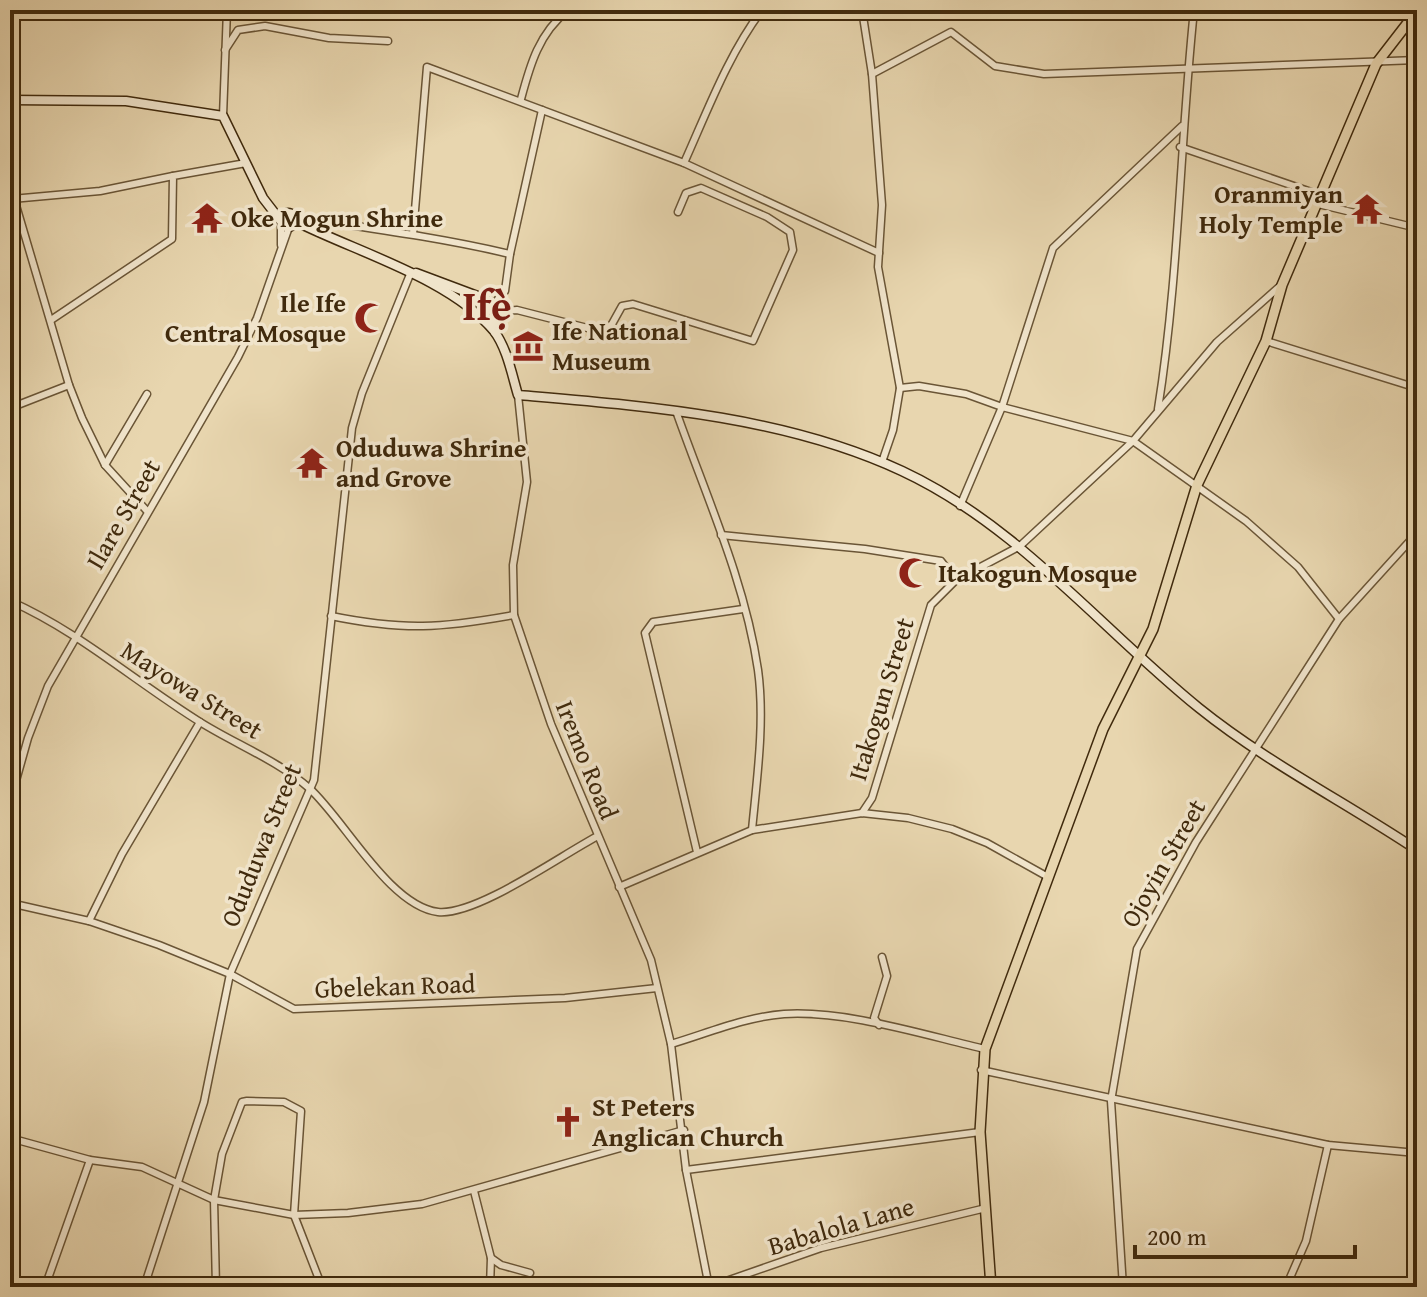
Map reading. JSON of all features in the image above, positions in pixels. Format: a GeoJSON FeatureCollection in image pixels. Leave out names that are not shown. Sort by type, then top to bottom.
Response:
{"type":"FeatureCollection","features":[{"type":"Feature","properties":{"kind":"main road"},"geometry":{"type":"LineString","coordinates":[[991,1287],[980,1132],[981,1070],[985,1049],[1103,729],[1153,629],[1197,485],[1266,341],[1282,285],[1376,64],[1417,11]]}},
{"type":"Feature","properties":{"kind":"street"},"geometry":{"type":"LineString","coordinates":[[10,31],[22,10]]}},
{"type":"Feature","properties":{"kind":"street"},"geometry":{"type":"LineString","coordinates":[[227,10],[223,116],[263,198],[288,221],[411,272],[477,293],[494,309],[517,310],[603,332],[612,324],[622,306],[633,304],[753,341],[793,250],[790,232],[767,217],[701,188],[686,193],[678,212]]}},
{"type":"Feature","properties":{"kind":"street"},"geometry":{"type":"LineString","coordinates":[[521,99],[530,63],[543,37],[568,10]]}},
{"type":"Feature","properties":{"kind":"street"},"geometry":{"type":"LineString","coordinates":[[684,163],[748,28],[762,10]]}},
{"type":"Feature","properties":{"kind":"street"},"geometry":{"type":"LineString","coordinates":[[862,10],[872,74],[882,205],[879,253],[900,388],[893,430],[882,462]]}},
{"type":"Feature","properties":{"kind":"street"},"geometry":{"type":"LineString","coordinates":[[1158,409],[1173,286],[1180,147],[1194,10]]}},
{"type":"Feature","properties":{"kind":"street"},"geometry":{"type":"LineString","coordinates":[[225,50],[238,30],[255,26],[329,38],[388,41]]}},
{"type":"Feature","properties":{"kind":"street"},"geometry":{"type":"LineString","coordinates":[[872,74],[951,32],[973,52],[1005,70],[1044,74],[1188,67],[1376,64],[1417,60]]}},
{"type":"Feature","properties":{"kind":"street"},"geometry":{"type":"LineString","coordinates":[[413,234],[427,67],[521,99],[542,110],[684,163],[879,253]]}},
{"type":"Feature","properties":{"kind":"street"},"geometry":{"type":"LineString","coordinates":[[10,100],[126,101],[223,116]]}},
{"type":"Feature","properties":{"kind":"street"},"geometry":{"type":"LineString","coordinates":[[542,110],[510,254],[505,291],[494,309],[495,332],[518,395],[676,411],[785,432],[882,462],[960,506],[1020,546],[1140,659],[1224,728],[1417,850]]}},
{"type":"Feature","properties":{"kind":"street"},"geometry":{"type":"LineString","coordinates":[[960,506],[1002,407],[1053,248],[1182,126]]}},
{"type":"Feature","properties":{"kind":"street"},"geometry":{"type":"LineString","coordinates":[[1180,147],[1320,200],[1417,228]]}},
{"type":"Feature","properties":{"kind":"street"},"geometry":{"type":"LineString","coordinates":[[12,199],[100,191],[246,163]]}},
{"type":"Feature","properties":{"kind":"street"},"geometry":{"type":"LineString","coordinates":[[51,320],[172,239],[173,176]]}},
{"type":"Feature","properties":{"kind":"street"},"geometry":{"type":"LineString","coordinates":[[10,185],[69,385],[105,465],[147,511]]}},
{"type":"Feature","properties":{"kind":"street"},"geometry":{"type":"LineString","coordinates":[[288,221],[413,234],[510,254]]}},
{"type":"Feature","properties":{"kind":"street","name":"Ilare Street"},"geometry":{"type":"LineString","coordinates":[[10,802],[28,738],[48,686],[238,357],[257,318],[288,221]]}},
{"type":"Feature","properties":{"kind":"street"},"geometry":{"type":"LineString","coordinates":[[411,272],[469,309],[495,332]]}},
{"type":"Feature","properties":{"kind":"street","name":"Oduduwa Street"},"geometry":{"type":"LineString","coordinates":[[144,1287],[204,1102],[230,974],[314,780],[352,428],[362,393],[411,272]]}},
{"type":"Feature","properties":{"kind":"street","name":"Itakogun Street"},"geometry":{"type":"LineString","coordinates":[[862,813],[872,798],[931,605],[956,580],[1020,546],[1133,441],[1217,342],[1282,285]]}},
{"type":"Feature","properties":{"kind":"street"},"geometry":{"type":"LineString","coordinates":[[469,309],[477,293]]}},
{"type":"Feature","properties":{"kind":"street"},"geometry":{"type":"LineString","coordinates":[[1266,341],[1417,388]]}},
{"type":"Feature","properties":{"kind":"street"},"geometry":{"type":"LineString","coordinates":[[10,408],[69,385]]}},
{"type":"Feature","properties":{"kind":"street"},"geometry":{"type":"LineString","coordinates":[[900,388],[919,386],[966,394],[1002,407],[1133,441],[1246,521],[1298,567],[1339,619]]}},
{"type":"Feature","properties":{"kind":"street"},"geometry":{"type":"LineString","coordinates":[[105,465],[147,394]]}},
{"type":"Feature","properties":{"kind":"street","name":"Iremo Road"},"geometry":{"type":"LineString","coordinates":[[518,395],[527,482],[513,565],[514,615],[530,670],[596,837],[646,948],[671,1044],[684,1130],[686,1170],[709,1287]]}},
{"type":"Feature","properties":{"kind":"street"},"geometry":{"type":"LineString","coordinates":[[676,411],[721,535],[758,669],[760,706],[752,830]]}},
{"type":"Feature","properties":{"kind":"street","name":"Ojoyin Street"},"geometry":{"type":"LineString","coordinates":[[1123,1287],[1111,1101],[1137,949],[1254,747],[1339,619],[1417,533]]}},
{"type":"Feature","properties":{"kind":"street"},"geometry":{"type":"LineString","coordinates":[[721,535],[865,549],[941,561],[956,580]]}},
{"type":"Feature","properties":{"kind":"street","name":"Mayowa Street"},"geometry":{"type":"LineString","coordinates":[[10,601],[200,722],[283,769],[310,789],[390,881],[422,907],[440,912],[463,908],[497,893],[596,837]]}},
{"type":"Feature","properties":{"kind":"street"},"geometry":{"type":"LineString","coordinates":[[697,852],[645,633],[653,622],[743,609]]}},
{"type":"Feature","properties":{"kind":"street"},"geometry":{"type":"LineString","coordinates":[[331,616],[387,628],[442,628],[514,615]]}},
{"type":"Feature","properties":{"kind":"street"},"geometry":{"type":"LineString","coordinates":[[89,921],[122,854],[200,722]]}},
{"type":"Feature","properties":{"kind":"street"},"geometry":{"type":"LineString","coordinates":[[619,887],[752,830],[862,813],[908,818],[952,829],[987,843],[1048,877]]}},
{"type":"Feature","properties":{"kind":"street","name":"Gbelekan Road"},"geometry":{"type":"LineString","coordinates":[[10,903],[89,921],[230,974],[294,1009],[565,998],[657,988]]}},
{"type":"Feature","properties":{"kind":"street"},"geometry":{"type":"LineString","coordinates":[[879,1025],[874,1018],[887,976],[882,957]]}},
{"type":"Feature","properties":{"kind":"street"},"geometry":{"type":"LineString","coordinates":[[671,1044],[745,1020],[784,1014],[879,1025],[985,1049]]}},
{"type":"Feature","properties":{"kind":"street"},"geometry":{"type":"LineString","coordinates":[[981,1070],[1111,1101],[1328,1145],[1417,1153]]}},
{"type":"Feature","properties":{"kind":"street"},"geometry":{"type":"LineString","coordinates":[[216,1287],[214,1200],[222,1154],[242,1102],[284,1102],[298,1107],[302,1116],[294,1215],[322,1287]]}},
{"type":"Feature","properties":{"kind":"street"},"geometry":{"type":"LineString","coordinates":[[10,1138],[90,1160],[142,1167],[214,1200],[294,1215],[348,1213],[422,1204],[684,1130]]}},
{"type":"Feature","properties":{"kind":"street"},"geometry":{"type":"LineString","coordinates":[[686,1170],[980,1132]]}},
{"type":"Feature","properties":{"kind":"street"},"geometry":{"type":"LineString","coordinates":[[1286,1287],[1306,1241],[1328,1145]]}},
{"type":"Feature","properties":{"kind":"street"},"geometry":{"type":"LineString","coordinates":[[45,1287],[90,1160]]}},
{"type":"Feature","properties":{"kind":"street"},"geometry":{"type":"LineString","coordinates":[[474,1191],[491,1258],[490,1287]]}},
{"type":"Feature","properties":{"kind":"street","name":"Babalola Lane"},"geometry":{"type":"LineString","coordinates":[[709,1287],[821,1248],[986,1208]]}},
{"type":"Feature","properties":{"kind":"street"},"geometry":{"type":"LineString","coordinates":[[491,1258],[501,1265],[530,1273]]}},
{"type":"Feature","properties":{"kind":"place","name":"Oranmiyan Holy Temple"},"geometry":{"type":"Point","coordinates":[1367,209]}},
{"type":"Feature","properties":{"kind":"place","name":"Oke Mogun Shrine"},"geometry":{"type":"Point","coordinates":[207,218]}},
{"type":"Feature","properties":{"kind":"place","name":"Ile Ife Central Mosque"},"geometry":{"type":"Point","coordinates":[370,318]}},
{"type":"Feature","properties":{"kind":"place","name":"Ife National Museum"},"geometry":{"type":"Point","coordinates":[528,346]}},
{"type":"Feature","properties":{"kind":"place","name":"Oduduwa Shrine and Grove"},"geometry":{"type":"Point","coordinates":[312,463]}},
{"type":"Feature","properties":{"kind":"place","name":"Itakogun Mosque"},"geometry":{"type":"Point","coordinates":[914,573]}},
{"type":"Feature","properties":{"kind":"place","name":"St Peters Anglican Church"},"geometry":{"type":"Point","coordinates":[568,1122]}},
{"type":"Feature","properties":{"kind":"district","name":"Ifẹ̀"},"geometry":{"type":"Point","coordinates":[487,305]}}]}
